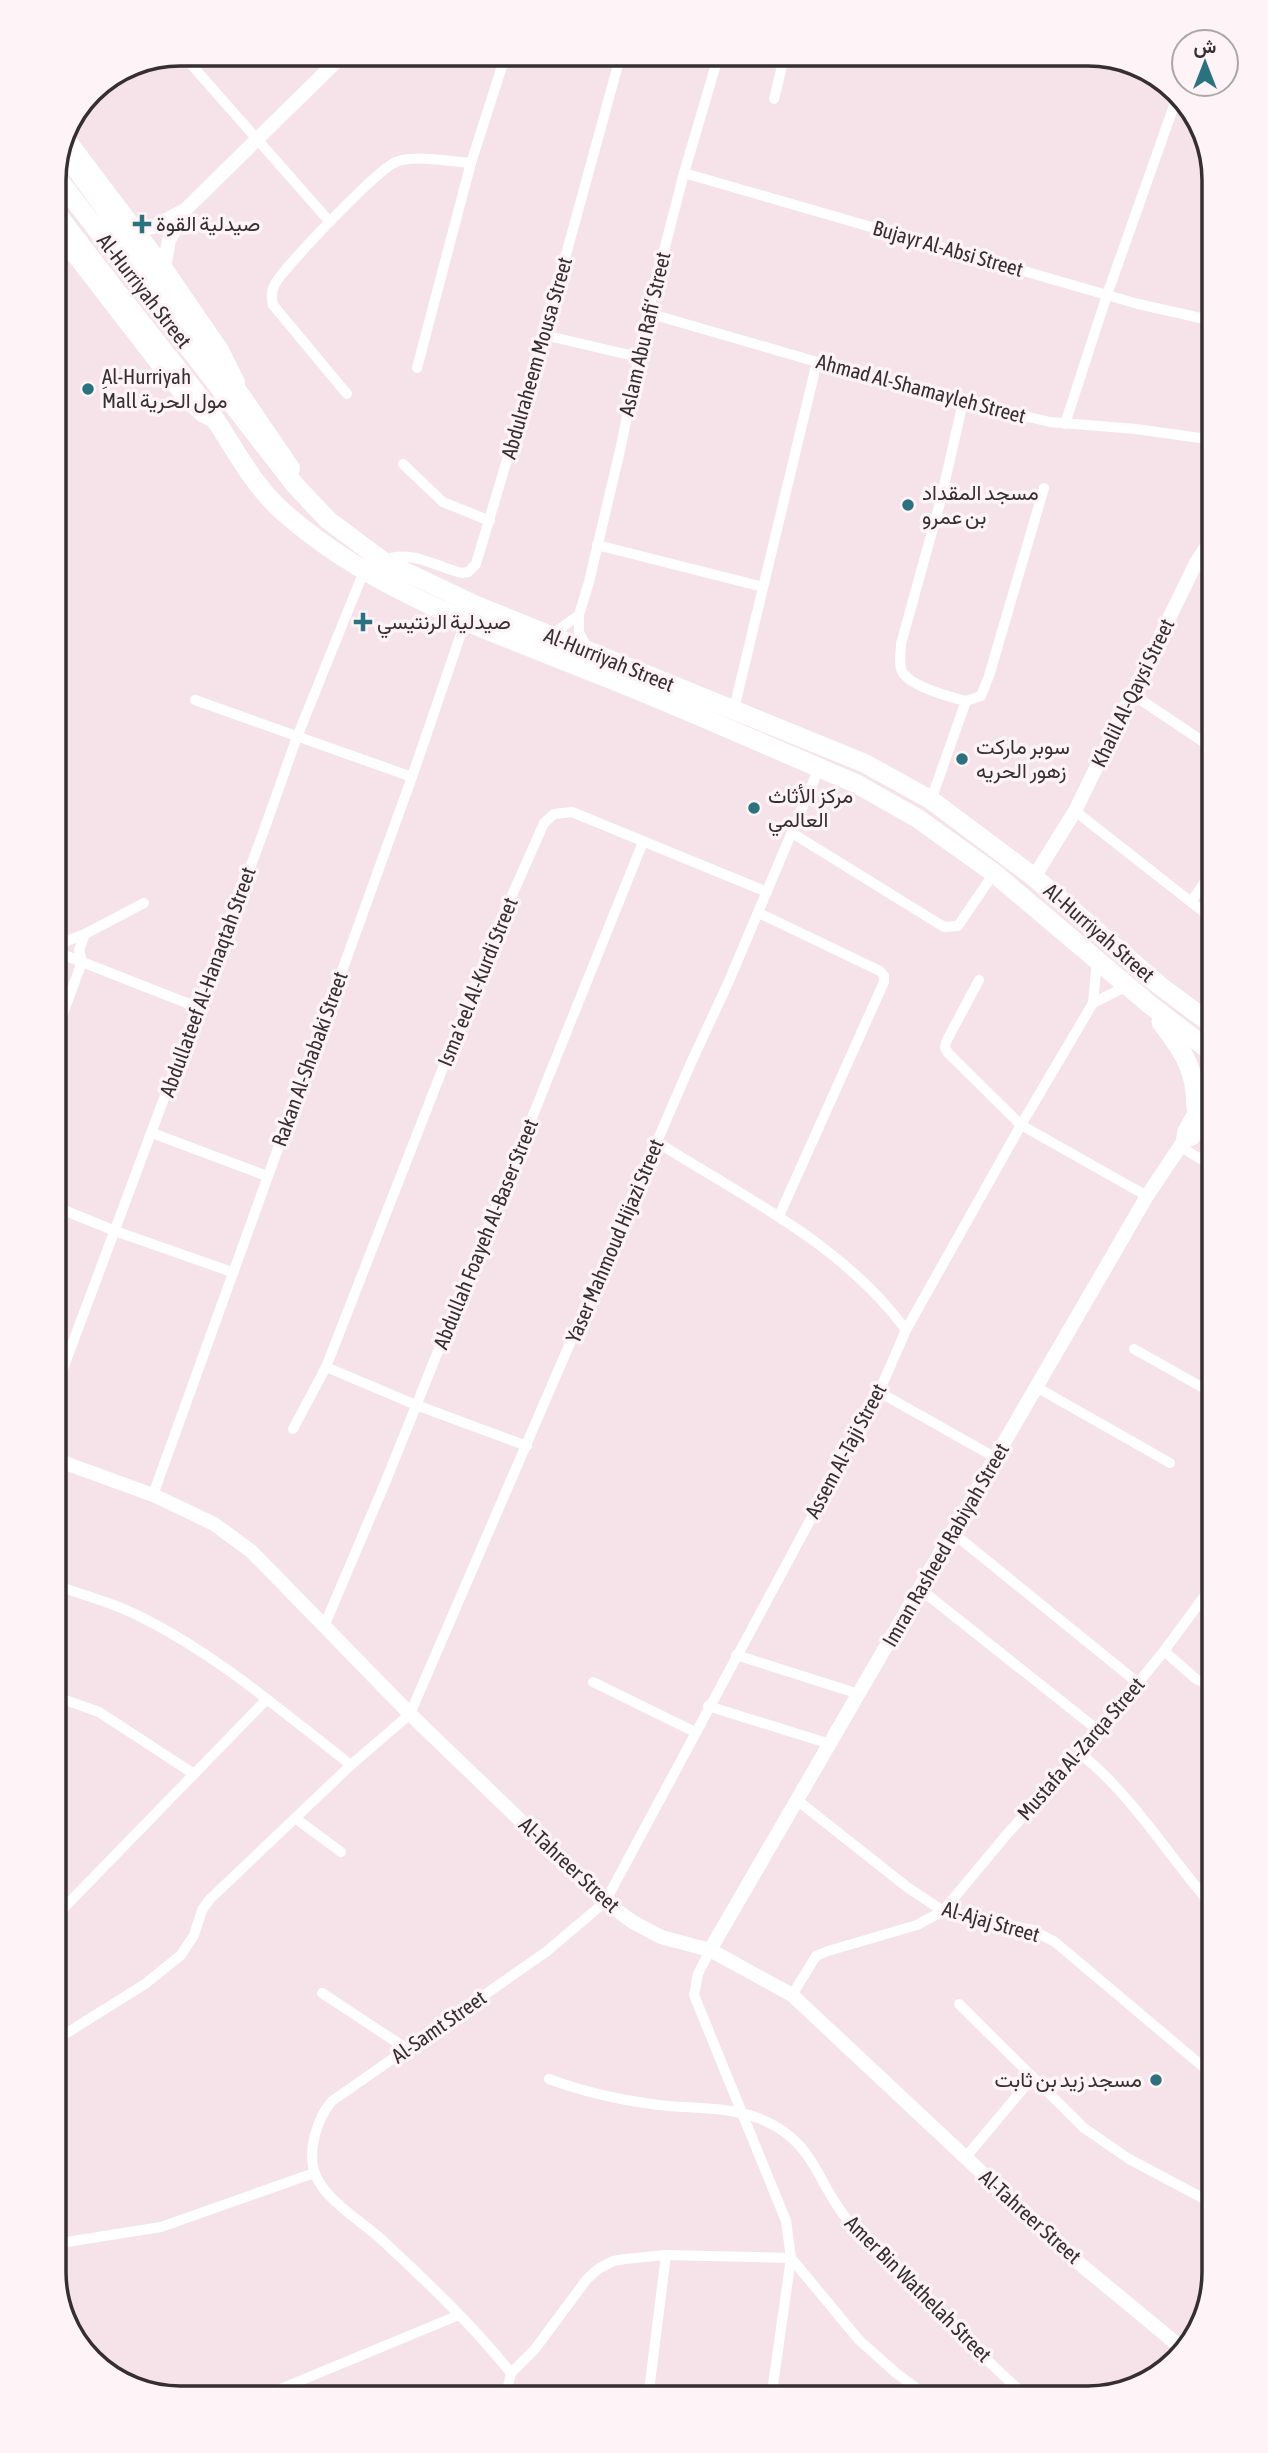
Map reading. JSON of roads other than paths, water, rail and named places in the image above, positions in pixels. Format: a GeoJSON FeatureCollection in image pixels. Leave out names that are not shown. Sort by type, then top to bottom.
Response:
{"type":"FeatureCollection","features":[{"type":"Feature","properties":{"kind":"highway","name":"Al-Hurriyah Street"},"geometry":{"type":"LineString","coordinates":[[67,191],[295,485],[328,520],[383,561],[550,636],[864,763],[932,800],[1034,877],[1159,985],[1202,1017]]}},
{"type":"Feature","properties":{"kind":"highway","name":"Al-Hurriyah Street"},"geometry":{"type":"LineString","coordinates":[[67,227],[217,421],[247,472],[274,503],[340,556],[465,622],[599,674],[855,783],[917,818],[994,873],[1127,986],[1202,1045]]}},
{"type":"Feature","properties":{"kind":"highway"},"geometry":{"type":"LineString","coordinates":[[1149,1004],[1180,1048],[1202,1095]]}},
{"type":"Feature","properties":{"kind":"main road"},"geometry":{"type":"LineString","coordinates":[[72,145],[164,267],[221,350],[231,367],[241,395]]}},
{"type":"Feature","properties":{"kind":"main road"},"geometry":{"type":"LineString","coordinates":[[69,159],[241,395],[290,466],[295,485]]}},
{"type":"Feature","properties":{"kind":"main road"},"geometry":{"type":"LineString","coordinates":[[67,246],[184,397],[202,414],[217,421]]}},
{"type":"Feature","properties":{"kind":"street"},"geometry":{"type":"LineString","coordinates":[[192,66],[330,222]]}},
{"type":"Feature","properties":{"kind":"street"},"geometry":{"type":"LineString","coordinates":[[135,230],[153,227],[185,209],[258,141],[332,66]]}},
{"type":"Feature","properties":{"kind":"street"},"geometry":{"type":"LineString","coordinates":[[417,368],[471,163],[502,66]]}},
{"type":"Feature","properties":{"kind":"street","name":"Abdulraheem Mousa Street"},"geometry":{"type":"LineString","coordinates":[[383,561],[393,556],[407,555],[457,572],[468,572],[476,564],[544,335],[618,66]]}},
{"type":"Feature","properties":{"kind":"street","name":"Aslam Abu Rafi‘ Street"},"geometry":{"type":"LineString","coordinates":[[589,651],[579,633],[579,615],[621,446],[648,313],[684,173],[715,67]]}},
{"type":"Feature","properties":{"kind":"street"},"geometry":{"type":"LineString","coordinates":[[774,99],[782,67]]}},
{"type":"Feature","properties":{"kind":"street"},"geometry":{"type":"LineString","coordinates":[[1065,424],[1174,106]]}},
{"type":"Feature","properties":{"kind":"street"},"geometry":{"type":"LineString","coordinates":[[347,394],[282,316],[271,299],[271,292],[281,274],[330,222],[379,173],[397,161],[418,159],[471,163]]}},
{"type":"Feature","properties":{"kind":"street","name":"Bujayr Al-Absi Street"},"geometry":{"type":"LineString","coordinates":[[684,173],[1164,311],[1202,318]]}},
{"type":"Feature","properties":{"kind":"street"},"geometry":{"type":"LineString","coordinates":[[164,267],[169,240],[185,209]]}},
{"type":"Feature","properties":{"kind":"street","name":"Ahmad Al-Shamayleh Street"},"geometry":{"type":"LineString","coordinates":[[648,313],[963,402],[1065,424],[1136,429],[1202,439]]}},
{"type":"Feature","properties":{"kind":"street"},"geometry":{"type":"LineString","coordinates":[[544,335],[638,357]]}},
{"type":"Feature","properties":{"kind":"street"},"geometry":{"type":"LineString","coordinates":[[734,709],[817,362]]}},
{"type":"Feature","properties":{"kind":"street"},"geometry":{"type":"LineString","coordinates":[[963,402],[941,499],[904,632],[900,664],[911,680],[966,701],[981,696],[1044,488]]}},
{"type":"Feature","properties":{"kind":"street"},"geometry":{"type":"LineString","coordinates":[[403,464],[443,502],[490,521]]}},
{"type":"Feature","properties":{"kind":"street"},"geometry":{"type":"LineString","coordinates":[[597,545],[764,587]]}},
{"type":"Feature","properties":{"kind":"street","name":"Khalil Al-Qaysi Street"},"geometry":{"type":"LineString","coordinates":[[1034,877],[1075,811],[1202,553]]}},
{"type":"Feature","properties":{"kind":"street"},"geometry":{"type":"LineString","coordinates":[[1196,563],[1202,567]]}},
{"type":"Feature","properties":{"kind":"street","name":"Abdullateef Al-Hanaqtah Street"},"geometry":{"type":"LineString","coordinates":[[66,1360],[264,833],[297,737],[364,571]]}},
{"type":"Feature","properties":{"kind":"street"},"geometry":{"type":"LineString","coordinates":[[550,636],[579,615]]}},
{"type":"Feature","properties":{"kind":"street","name":"Rakan Al-Shabaki Street"},"geometry":{"type":"LineString","coordinates":[[153,1495],[412,777],[465,622]]}},
{"type":"Feature","properties":{"kind":"street"},"geometry":{"type":"LineString","coordinates":[[1132,694],[1202,740]]}},
{"type":"Feature","properties":{"kind":"street"},"geometry":{"type":"LineString","coordinates":[[195,701],[412,777]]}},
{"type":"Feature","properties":{"kind":"street"},"geometry":{"type":"LineString","coordinates":[[932,800],[966,701]]}},
{"type":"Feature","properties":{"kind":"street","name":"Yaser Mahmoud Hijazi Street"},"geometry":{"type":"LineString","coordinates":[[410,1714],[759,913],[819,768]]}},
{"type":"Feature","properties":{"kind":"street"},"geometry":{"type":"LineString","coordinates":[[1075,811],[1202,910]]}},
{"type":"Feature","properties":{"kind":"street","name":"Isma‘eel Al-Kurdi Street"},"geometry":{"type":"LineString","coordinates":[[293,1429],[326,1367],[498,928],[544,823],[554,814],[572,812],[766,892]]}},
{"type":"Feature","properties":{"kind":"street"},"geometry":{"type":"LineString","coordinates":[[792,833],[944,927],[958,926],[994,873]]}},
{"type":"Feature","properties":{"kind":"street","name":"Abdullah Foayeh Al-Baser Street"},"geometry":{"type":"LineString","coordinates":[[325,1625],[643,842]]}},
{"type":"Feature","properties":{"kind":"street"},"geometry":{"type":"LineString","coordinates":[[1191,901],[1202,885]]}},
{"type":"Feature","properties":{"kind":"street"},"geometry":{"type":"LineString","coordinates":[[67,942],[144,904]]}},
{"type":"Feature","properties":{"kind":"street"},"geometry":{"type":"LineString","coordinates":[[759,913],[880,971],[884,976],[884,982],[779,1216]]}},
{"type":"Feature","properties":{"kind":"street"},"geometry":{"type":"LineString","coordinates":[[67,1004],[82,962],[79,950],[85,933]]}},
{"type":"Feature","properties":{"kind":"street"},"geometry":{"type":"LineString","coordinates":[[67,955],[197,1007]]}},
{"type":"Feature","properties":{"kind":"street","name":"Assem Al-Taji Street"},"geometry":{"type":"LineString","coordinates":[[605,1902],[879,1392],[906,1330],[1093,1003],[1097,960]]}},
{"type":"Feature","properties":{"kind":"street"},"geometry":{"type":"LineString","coordinates":[[979,981],[945,1048],[1021,1125],[1147,1196]]}},
{"type":"Feature","properties":{"kind":"street"},"geometry":{"type":"LineString","coordinates":[[1093,1003],[1127,986]]}},
{"type":"Feature","properties":{"kind":"street","name":"Imran Rasheed Rabiyah Street"},"geometry":{"type":"LineString","coordinates":[[710,1950],[1147,1196],[1181,1144],[1184,1132],[1202,1115]]}},
{"type":"Feature","properties":{"kind":"street"},"geometry":{"type":"LineString","coordinates":[[152,1133],[267,1176]]}},
{"type":"Feature","properties":{"kind":"street"},"geometry":{"type":"LineString","coordinates":[[657,1142],[779,1216],[858,1275],[885,1301],[906,1330]]}},
{"type":"Feature","properties":{"kind":"street"},"geometry":{"type":"LineString","coordinates":[[1181,1144],[1202,1159]]}},
{"type":"Feature","properties":{"kind":"street"},"geometry":{"type":"LineString","coordinates":[[67,1211],[232,1272]]}},
{"type":"Feature","properties":{"kind":"street"},"geometry":{"type":"LineString","coordinates":[[1133,1349],[1202,1387]]}},
{"type":"Feature","properties":{"kind":"street"},"geometry":{"type":"LineString","coordinates":[[326,1367],[416,1405],[527,1446]]}},
{"type":"Feature","properties":{"kind":"street"},"geometry":{"type":"LineString","coordinates":[[1038,1388],[1170,1463]]}},
{"type":"Feature","properties":{"kind":"street"},"geometry":{"type":"LineString","coordinates":[[879,1392],[996,1458]]}},
{"type":"Feature","properties":{"kind":"street","name":"Al-Tahreer Street"},"geometry":{"type":"LineString","coordinates":[[66,1464],[153,1495],[214,1524],[240,1543],[325,1625],[410,1714],[605,1902],[633,1922],[661,1937],[710,1950],[792,1995],[1074,2259],[1176,2344]]}},
{"type":"Feature","properties":{"kind":"street"},"geometry":{"type":"LineString","coordinates":[[953,1533],[1138,1683]]}},
{"type":"Feature","properties":{"kind":"street"},"geometry":{"type":"LineString","coordinates":[[66,1589],[146,1619],[202,1653],[267,1699],[351,1765]]}},
{"type":"Feature","properties":{"kind":"street"},"geometry":{"type":"LineString","coordinates":[[920,1589],[1099,1731]]}},
{"type":"Feature","properties":{"kind":"street","name":"Mustafa Al-Zarqa Street"},"geometry":{"type":"LineString","coordinates":[[943,1911],[1008,1833],[1081,1754],[1202,1599]]}},
{"type":"Feature","properties":{"kind":"street"},"geometry":{"type":"LineString","coordinates":[[1164,1651],[1202,1681]]}},
{"type":"Feature","properties":{"kind":"street"},"geometry":{"type":"LineString","coordinates":[[736,1655],[859,1694]]}},
{"type":"Feature","properties":{"kind":"street"},"geometry":{"type":"LineString","coordinates":[[593,1682],[695,1732]]}},
{"type":"Feature","properties":{"kind":"street"},"geometry":{"type":"LineString","coordinates":[[66,1905],[267,1699]]}},
{"type":"Feature","properties":{"kind":"street"},"geometry":{"type":"LineString","coordinates":[[66,1700],[99,1712],[194,1773]]}},
{"type":"Feature","properties":{"kind":"street"},"geometry":{"type":"LineString","coordinates":[[708,1706],[830,1744]]}},
{"type":"Feature","properties":{"kind":"street"},"geometry":{"type":"LineString","coordinates":[[66,2033],[145,1984],[181,1955],[194,1935],[202,1910],[210,1899],[351,1765],[410,1714]]}},
{"type":"Feature","properties":{"kind":"street"},"geometry":{"type":"LineString","coordinates":[[1081,1754],[1126,1797],[1202,1893]]}},
{"type":"Feature","properties":{"kind":"street","name":"Al-Ajaj Street"},"geometry":{"type":"LineString","coordinates":[[797,1800],[907,1887],[943,1911],[1032,1930],[1055,1942],[1202,2066]]}},
{"type":"Feature","properties":{"kind":"street"},"geometry":{"type":"LineString","coordinates":[[295,1818],[341,1852]]}},
{"type":"Feature","properties":{"kind":"street","name":"Al-Samt Street"},"geometry":{"type":"LineString","coordinates":[[314,2173],[314,2139],[323,2111],[332,2101],[546,1952],[605,1902]]}},
{"type":"Feature","properties":{"kind":"street"},"geometry":{"type":"LineString","coordinates":[[792,1995],[816,1956],[917,1924],[943,1911]]}},
{"type":"Feature","properties":{"kind":"street"},"geometry":{"type":"LineString","coordinates":[[710,1950],[698,1974],[694,1995],[786,2221],[790,2239],[791,2258],[773,2386]]}},
{"type":"Feature","properties":{"kind":"street"},"geometry":{"type":"LineString","coordinates":[[322,1993],[407,2049]]}},
{"type":"Feature","properties":{"kind":"street"},"geometry":{"type":"LineString","coordinates":[[959,2004],[1084,2128],[1108,2146],[1202,2197]]}},
{"type":"Feature","properties":{"kind":"street"},"geometry":{"type":"LineString","coordinates":[[965,2158],[1032,2078]]}},
{"type":"Feature","properties":{"kind":"street","name":"Amer Bin Wathelah Street"},"geometry":{"type":"LineString","coordinates":[[549,2080],[586,2092],[657,2104],[741,2113],[763,2120],[786,2133],[803,2148],[848,2221],[884,2260],[1014,2386]]}},
{"type":"Feature","properties":{"kind":"street"},"geometry":{"type":"LineString","coordinates":[[66,2242],[161,2227],[314,2173],[328,2193],[380,2238],[459,2315],[511,2373]]}},
{"type":"Feature","properties":{"kind":"street"},"geometry":{"type":"LineString","coordinates":[[650,2386],[666,2255]]}},
{"type":"Feature","properties":{"kind":"street"},"geometry":{"type":"LineString","coordinates":[[508,2386],[511,2373],[535,2349],[587,2278],[612,2261],[666,2255],[791,2258],[859,2340],[914,2386]]}},
{"type":"Feature","properties":{"kind":"street"},"geometry":{"type":"LineString","coordinates":[[287,2386],[459,2315]]}},
{"type":"Feature","properties":{"kind":"place","name":"صيدلية القوة"},"geometry":{"type":"Point","coordinates":[142,224]}},
{"type":"Feature","properties":{"kind":"place","name":"ِAl-Hurriyah Mall مول الحرية"},"geometry":{"type":"Point","coordinates":[88,389]}},
{"type":"Feature","properties":{"kind":"place","name":"مسجد المقداد بن عمرو"},"geometry":{"type":"Point","coordinates":[908,505]}},
{"type":"Feature","properties":{"kind":"place","name":"صيدلية الرنتيسي"},"geometry":{"type":"Point","coordinates":[363,622]}},
{"type":"Feature","properties":{"kind":"place","name":"سوبر ماركت زهور الحريه"},"geometry":{"type":"Point","coordinates":[962,759]}},
{"type":"Feature","properties":{"kind":"place","name":"مركز الأثاث العالمي"},"geometry":{"type":"Point","coordinates":[754,808]}},
{"type":"Feature","properties":{"kind":"place","name":"مسجد زيد بن ثابت"},"geometry":{"type":"Point","coordinates":[1156,2080]}}]}
